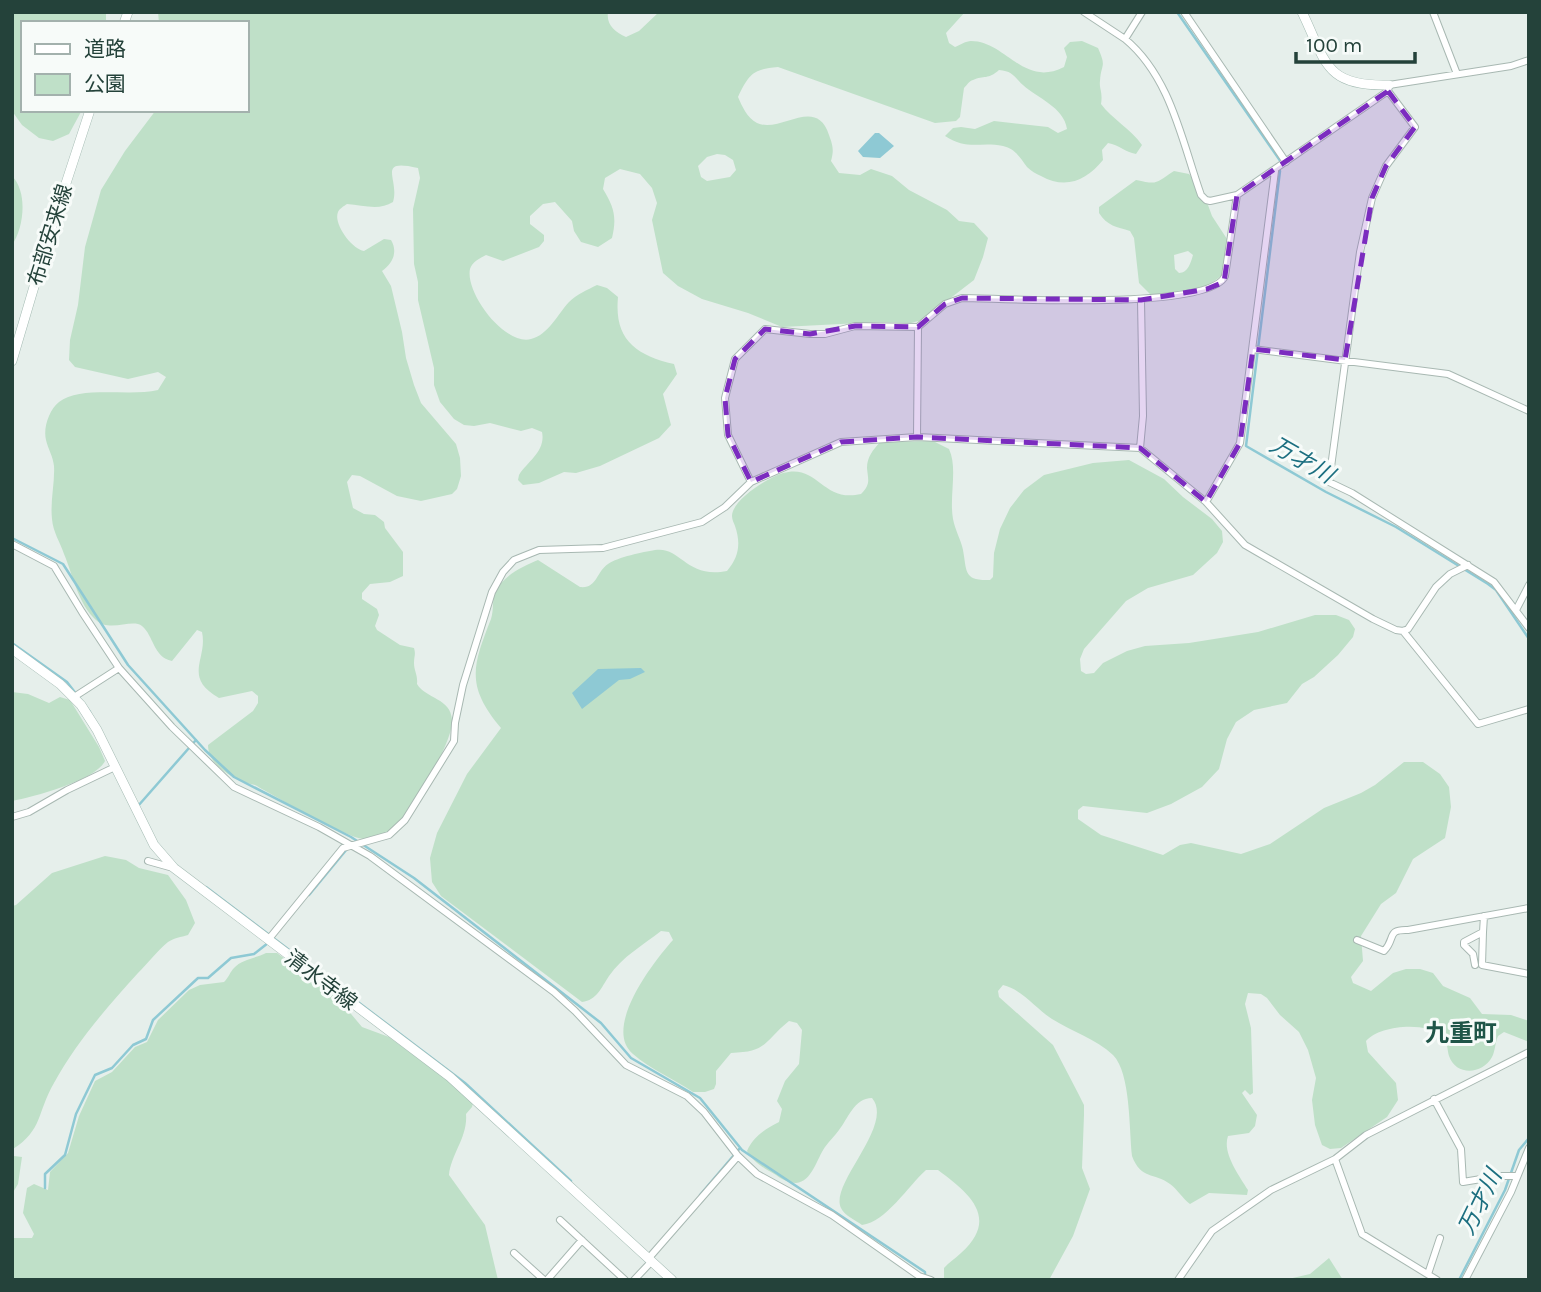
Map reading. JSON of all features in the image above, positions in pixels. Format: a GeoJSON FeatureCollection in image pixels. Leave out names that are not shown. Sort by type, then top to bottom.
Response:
{"type":"FeatureCollection","features":[{"type":"Feature","properties":{"kind":"main road"},"geometry":{"type":"LineString","coordinates":[[1302,12],[1322,59],[1335,73],[1356,84],[1388,88]]}},
{"type":"Feature","properties":{"kind":"main road","name":"布部安来線"},"geometry":{"type":"LineString","coordinates":[[12,361],[89,112]]}},
{"type":"Feature","properties":{"kind":"main road","name":"清水寺線"},"geometry":{"type":"LineString","coordinates":[[12,649],[74,697],[97,730],[154,845],[174,868],[450,1077],[672,1280]]}},
{"type":"Feature","properties":{"kind":"street"},"geometry":{"type":"LineString","coordinates":[[1084,12],[1125,39],[1153,70],[1177,120],[1201,195],[1210,201],[1237,195],[1275,171],[1388,88],[1511,66],[1529,60]]}},
{"type":"Feature","properties":{"kind":"street"},"geometry":{"type":"LineString","coordinates":[[1125,39],[1142,12]]}},
{"type":"Feature","properties":{"kind":"street"},"geometry":{"type":"LineString","coordinates":[[1184,12],[1286,162]]}},
{"type":"Feature","properties":{"kind":"street"},"geometry":{"type":"LineString","coordinates":[[1433,12],[1457,74]]}},
{"type":"Feature","properties":{"kind":"street"},"geometry":{"type":"LineString","coordinates":[[1388,88],[1415,127],[1386,166],[1372,198],[1360,252],[1329,482],[1352,493],[1464,567],[1494,582],[1529,628]]}},
{"type":"Feature","properties":{"kind":"street"},"geometry":{"type":"LineString","coordinates":[[1206,502],[1240,443],[1256,350],[1275,171]]}},
{"type":"Feature","properties":{"kind":"street"},"geometry":{"type":"LineString","coordinates":[[751,482],[728,435],[725,398],[735,359],[765,329],[825,334],[855,326],[918,327],[945,304],[962,298],[1141,300],[1181,296],[1208,289],[1223,282],[1227,271],[1237,195]]}},
{"type":"Feature","properties":{"kind":"street"},"geometry":{"type":"LineString","coordinates":[[1140,448],[1143,416],[1141,300]]}},
{"type":"Feature","properties":{"kind":"street"},"geometry":{"type":"LineString","coordinates":[[916,437],[918,327]]}},
{"type":"Feature","properties":{"kind":"street"},"geometry":{"type":"LineString","coordinates":[[1256,350],[1448,374],[1529,411]]}},
{"type":"Feature","properties":{"kind":"street"},"geometry":{"type":"LineString","coordinates":[[268,940],[343,848],[389,835],[405,820],[454,741],[463,685],[492,592],[503,572],[514,560],[539,550],[603,548],[702,523],[725,508],[751,482],[841,442],[916,437],[1140,448],[1206,502],[1245,545],[1373,620],[1403,631],[1478,724],[1529,709]]}},
{"type":"Feature","properties":{"kind":"street"},"geometry":{"type":"LineString","coordinates":[[12,544],[54,566],[119,668],[172,727],[234,787],[319,827],[370,856],[554,992],[626,1065],[687,1096],[704,1112],[738,1156],[757,1174],[832,1215],[917,1278],[931,1280]]}},
{"type":"Feature","properties":{"kind":"street"},"geometry":{"type":"LineString","coordinates":[[1403,631],[1408,629],[1436,587],[1464,567]]}},
{"type":"Feature","properties":{"kind":"street"},"geometry":{"type":"LineString","coordinates":[[1516,610],[1529,585]]}},
{"type":"Feature","properties":{"kind":"street"},"geometry":{"type":"LineString","coordinates":[[74,697],[119,668]]}},
{"type":"Feature","properties":{"kind":"street"},"geometry":{"type":"LineString","coordinates":[[12,817],[29,813],[67,790],[115,767]]}},
{"type":"Feature","properties":{"kind":"street"},"geometry":{"type":"LineString","coordinates":[[148,861],[174,868]]}},
{"type":"Feature","properties":{"kind":"street"},"geometry":{"type":"LineString","coordinates":[[1357,940],[1384,951],[1398,929],[1408,930],[1529,908]]}},
{"type":"Feature","properties":{"kind":"street"},"geometry":{"type":"LineString","coordinates":[[1484,916],[1482,965],[1529,974]]}},
{"type":"Feature","properties":{"kind":"street"},"geometry":{"type":"LineString","coordinates":[[1475,965],[1473,954],[1464,942],[1483,932]]}},
{"type":"Feature","properties":{"kind":"street"},"geometry":{"type":"LineString","coordinates":[[1178,1280],[1212,1231],[1271,1190],[1335,1159],[1366,1135],[1529,1052]]}},
{"type":"Feature","properties":{"kind":"street"},"geometry":{"type":"LineString","coordinates":[[1434,1099],[1461,1149],[1462,1182],[1511,1176]]}},
{"type":"Feature","properties":{"kind":"street"},"geometry":{"type":"LineString","coordinates":[[1465,1280],[1511,1176],[1529,1148]]}},
{"type":"Feature","properties":{"kind":"street"},"geometry":{"type":"LineString","coordinates":[[634,1280],[738,1156]]}},
{"type":"Feature","properties":{"kind":"street"},"geometry":{"type":"LineString","coordinates":[[1335,1159],[1362,1234],[1437,1280]]}},
{"type":"Feature","properties":{"kind":"street"},"geometry":{"type":"LineString","coordinates":[[560,1220],[625,1280]]}},
{"type":"Feature","properties":{"kind":"street"},"geometry":{"type":"LineString","coordinates":[[1428,1274],[1440,1238]]}},
{"type":"Feature","properties":{"kind":"street"},"geometry":{"type":"LineString","coordinates":[[514,1253],[546,1280],[582,1240]]}},
{"type":"Feature","properties":{"kind":"highlighted area"},"geometry":{"type":"Polygon","coordinates":[[[1388,91],[1415,127],[1386,166],[1372,198],[1345,360],[1253,349],[1240,443],[1206,502],[1140,448],[917,437],[841,442],[751,482],[728,435],[725,398],[735,359],[765,329],[810,334],[855,326],[918,327],[945,304],[962,298],[1141,300],[1207,289],[1224,282],[1237,195],[1388,91]]]}},
{"type":"Feature","properties":{"kind":"green space"},"geometry":{"type":"Polygon","coordinates":[[[12,12],[106,12],[106,21],[21,21],[21,112],[81,112],[69,134],[53,141],[39,138],[22,125],[12,111],[12,12]]]}},
{"type":"Feature","properties":{"kind":"green space"},"geometry":{"type":"Polygon","coordinates":[[[158,12],[608,12],[608,21],[612,28],[626,37],[639,31],[659,12],[965,12],[946,33],[949,43],[955,47],[969,41],[983,43],[1037,72],[1050,72],[1064,67],[1067,57],[1064,48],[1070,42],[1082,41],[1098,48],[1103,62],[1101,104],[1142,145],[1136,154],[1108,143],[1102,150],[1103,160],[1090,173],[1075,181],[1059,182],[1032,171],[1007,147],[961,143],[945,136],[953,128],[975,129],[994,121],[1048,127],[1058,133],[1067,129],[1065,121],[1055,109],[1007,72],[999,70],[992,75],[970,81],[964,88],[960,117],[956,121],[935,123],[778,67],[757,71],[745,83],[738,97],[753,121],[766,125],[797,118],[816,118],[823,123],[829,135],[833,148],[831,161],[839,173],[860,175],[871,169],[892,176],[909,190],[947,210],[959,221],[974,223],[988,238],[974,280],[922,320],[911,323],[782,327],[702,299],[678,286],[663,273],[652,220],[657,203],[652,188],[640,174],[620,169],[605,178],[603,189],[612,207],[614,224],[612,238],[598,247],[581,242],[574,231],[572,221],[555,202],[543,204],[530,216],[530,224],[544,235],[544,241],[539,247],[503,261],[486,255],[476,260],[470,269],[474,291],[489,316],[510,334],[521,339],[531,339],[548,329],[575,297],[597,285],[607,288],[618,297],[620,324],[630,343],[648,356],[674,364],[677,374],[663,394],[671,425],[659,438],[600,466],[576,473],[564,472],[539,483],[523,485],[518,480],[519,475],[539,450],[543,439],[542,432],[532,428],[521,431],[490,423],[464,425],[454,419],[440,402],[434,385],[434,368],[418,300],[414,264],[413,209],[420,178],[418,168],[393,168],[393,202],[388,205],[377,207],[347,204],[340,209],[338,223],[354,246],[364,251],[384,239],[391,240],[393,244],[393,257],[382,271],[391,286],[406,358],[421,403],[456,444],[461,476],[457,489],[452,494],[421,501],[397,496],[360,476],[352,475],[347,482],[353,508],[364,514],[375,515],[384,522],[385,528],[403,552],[403,576],[390,582],[370,584],[362,593],[362,599],[377,609],[377,630],[400,645],[414,648],[417,684],[447,707],[452,720],[451,731],[437,763],[405,815],[386,834],[365,839],[328,825],[255,785],[232,776],[218,766],[209,753],[208,745],[253,711],[258,703],[258,696],[252,691],[219,698],[208,690],[199,675],[202,632],[197,630],[172,661],[157,651],[142,626],[114,626],[96,620],[80,598],[54,528],[54,466],[45,435],[52,410],[59,402],[79,394],[158,390],[166,377],[158,372],[128,379],[75,367],[69,360],[85,247],[101,190],[125,151],[154,112],[248,112],[248,21],[159,21],[158,12]],[[717,154],[707,157],[698,166],[701,177],[707,181],[730,177],[736,170],[733,160],[717,154]]]}},
{"type":"Feature","properties":{"kind":"green space"},"geometry":{"type":"Polygon","coordinates":[[[1174,171],[1192,177],[1197,193],[1208,205],[1227,239],[1224,271],[1209,285],[1184,292],[1151,295],[1139,283],[1134,238],[1130,231],[1105,221],[1099,213],[1099,207],[1136,180],[1153,183],[1174,171]],[[1188,251],[1174,255],[1175,269],[1179,273],[1187,269],[1193,255],[1188,251]]]}},
{"type":"Feature","properties":{"kind":"green space"},"geometry":{"type":"Polygon","coordinates":[[[12,176],[20,191],[22,210],[19,229],[12,245],[12,176]]]}},
{"type":"Feature","properties":{"kind":"green space"},"geometry":{"type":"Polygon","coordinates":[[[933,441],[949,449],[952,457],[953,519],[966,569],[975,579],[990,580],[993,577],[994,553],[1000,529],[1010,508],[1024,490],[1044,475],[1093,463],[1129,460],[1164,479],[1212,519],[1222,531],[1223,542],[1217,553],[1193,575],[1148,588],[1126,601],[1084,649],[1080,659],[1081,671],[1086,674],[1094,673],[1103,663],[1127,651],[1145,646],[1189,643],[1258,632],[1315,615],[1336,615],[1349,620],[1355,629],[1353,637],[1338,655],[1302,684],[1287,703],[1254,710],[1236,722],[1227,739],[1219,769],[1202,787],[1171,804],[1147,813],[1083,806],[1078,810],[1078,819],[1101,835],[1163,855],[1180,845],[1191,843],[1241,854],[1270,844],[1324,808],[1361,793],[1404,762],[1423,762],[1440,774],[1449,787],[1451,807],[1445,838],[1413,859],[1396,893],[1381,904],[1361,936],[1363,961],[1351,977],[1353,983],[1371,991],[1393,973],[1420,969],[1433,973],[1443,986],[1470,998],[1482,1014],[1511,1015],[1529,1021],[1529,1042],[1504,1032],[1498,1036],[1488,1063],[1469,1071],[1452,1063],[1445,1041],[1435,1031],[1403,1027],[1381,1031],[1372,1036],[1366,1041],[1368,1052],[1396,1083],[1398,1100],[1387,1117],[1341,1148],[1330,1149],[1322,1145],[1315,1125],[1312,1100],[1316,1078],[1308,1050],[1299,1032],[1280,1015],[1267,998],[1261,994],[1248,993],[1245,1004],[1251,1028],[1253,1093],[1250,1095],[1245,1090],[1242,1093],[1257,1115],[1255,1126],[1249,1133],[1228,1136],[1227,1143],[1232,1164],[1248,1190],[1247,1195],[1209,1193],[1190,1204],[1170,1184],[1144,1172],[1136,1164],[1132,1156],[1126,1088],[1119,1063],[1113,1055],[1052,1019],[1017,991],[1003,985],[998,991],[999,997],[1053,1045],[1084,1105],[1082,1168],[1090,1189],[1073,1236],[1049,1280],[944,1280],[944,1268],[972,1240],[978,1228],[979,1217],[969,1197],[938,1170],[926,1170],[888,1210],[871,1222],[862,1225],[845,1213],[841,1208],[840,1197],[844,1184],[875,1123],[877,1109],[872,1098],[856,1105],[802,1182],[785,1180],[753,1159],[747,1151],[760,1134],[779,1122],[782,1109],[777,1101],[785,1081],[799,1064],[802,1030],[797,1023],[789,1021],[759,1048],[731,1053],[716,1071],[714,1089],[705,1092],[693,1092],[633,1054],[625,1042],[627,1012],[644,978],[673,940],[669,932],[661,931],[633,952],[614,969],[595,996],[582,1002],[441,896],[432,882],[430,858],[437,833],[467,774],[501,728],[482,700],[476,676],[480,650],[492,616],[495,592],[508,576],[538,560],[580,587],[586,587],[593,583],[604,567],[612,561],[655,550],[671,553],[702,571],[727,571],[738,550],[737,532],[732,517],[734,510],[744,496],[761,484],[783,473],[795,471],[804,473],[837,493],[861,494],[868,485],[869,457],[880,442],[933,441]]]}},
{"type":"Feature","properties":{"kind":"green space"},"geometry":{"type":"Polygon","coordinates":[[[12,692],[28,694],[49,703],[60,697],[70,700],[105,761],[90,775],[77,781],[49,792],[12,801],[12,692]]]}},
{"type":"Feature","properties":{"kind":"green space"},"geometry":{"type":"Polygon","coordinates":[[[105,856],[126,860],[139,868],[168,875],[186,900],[195,923],[188,935],[170,941],[156,953],[104,1012],[72,1054],[49,1093],[35,1127],[23,1142],[13,1149],[14,1156],[22,1157],[18,1184],[12,1194],[12,906],[52,873],[105,856]]]}},
{"type":"Feature","properties":{"kind":"green space"},"geometry":{"type":"Polygon","coordinates":[[[266,953],[277,953],[336,996],[362,1027],[389,1037],[455,1086],[473,1103],[466,1114],[464,1130],[449,1175],[485,1225],[498,1280],[12,1280],[12,1238],[32,1238],[34,1234],[23,1213],[27,1188],[34,1184],[48,1190],[50,1172],[68,1153],[79,1116],[95,1081],[112,1072],[135,1047],[147,1042],[158,1020],[189,990],[200,985],[224,982],[237,965],[266,953]]]}},
{"type":"Feature","properties":{"kind":"green space"},"geometry":{"type":"Polygon","coordinates":[[[1329,1258],[1343,1280],[1284,1280],[1310,1274],[1329,1258]]]}},
{"type":"Feature","properties":{"kind":"water"},"geometry":{"type":"Polygon","coordinates":[[[875,133],[879,133],[894,146],[880,158],[863,157],[858,151],[875,133]]]}},
{"type":"Feature","properties":{"kind":"water"},"geometry":{"type":"Polygon","coordinates":[[[641,668],[645,672],[630,679],[619,680],[582,709],[572,693],[598,669],[641,668]]]}},
{"type":"Feature","properties":{"kind":"waterway","name":"万才川"},"geometry":{"type":"LineString","coordinates":[[1177,12],[1281,162]]}},
{"type":"Feature","properties":{"kind":"waterway","name":"万才川"},"geometry":{"type":"LineString","coordinates":[[1280,171],[1246,446],[1326,492],[1396,527],[1488,584],[1496,590],[1529,639]]}},
{"type":"Feature","properties":{"kind":"waterway"},"geometry":{"type":"LineString","coordinates":[[12,538],[63,564],[128,665],[205,750],[234,777],[351,837],[414,878],[601,1023],[631,1058],[700,1098],[742,1150],[925,1272],[925,1275]]}},
{"type":"Feature","properties":{"kind":"waterway"},"geometry":{"type":"LineString","coordinates":[[12,643],[67,682],[90,712]]}},
{"type":"Feature","properties":{"kind":"waterway"},"geometry":{"type":"LineString","coordinates":[[138,806],[196,740]]}},
{"type":"Feature","properties":{"kind":"waterway"},"geometry":{"type":"LineString","coordinates":[[309,895],[347,849]]}},
{"type":"Feature","properties":{"kind":"waterway"},"geometry":{"type":"LineString","coordinates":[[206,887],[465,1083],[571,1181]]}},
{"type":"Feature","properties":{"kind":"waterway"},"geometry":{"type":"LineString","coordinates":[[45,1188],[45,1174],[65,1155],[76,1114],[95,1075],[112,1068],[133,1045],[146,1039],[153,1020],[198,978],[208,978],[231,958],[254,954],[268,943]]}},
{"type":"Feature","properties":{"kind":"waterway","name":"万才川"},"geometry":{"type":"LineString","coordinates":[[1459,1280],[1505,1190],[1519,1150],[1529,1138]]}},
{"type":"Feature","properties":{"kind":"waterway"},"geometry":{"type":"LineString","coordinates":[[700,1195],[740,1148]]}},
{"type":"Feature","properties":{"kind":"district","name":"九重町"},"geometry":{"type":"Point","coordinates":[1461,1033]}}]}
